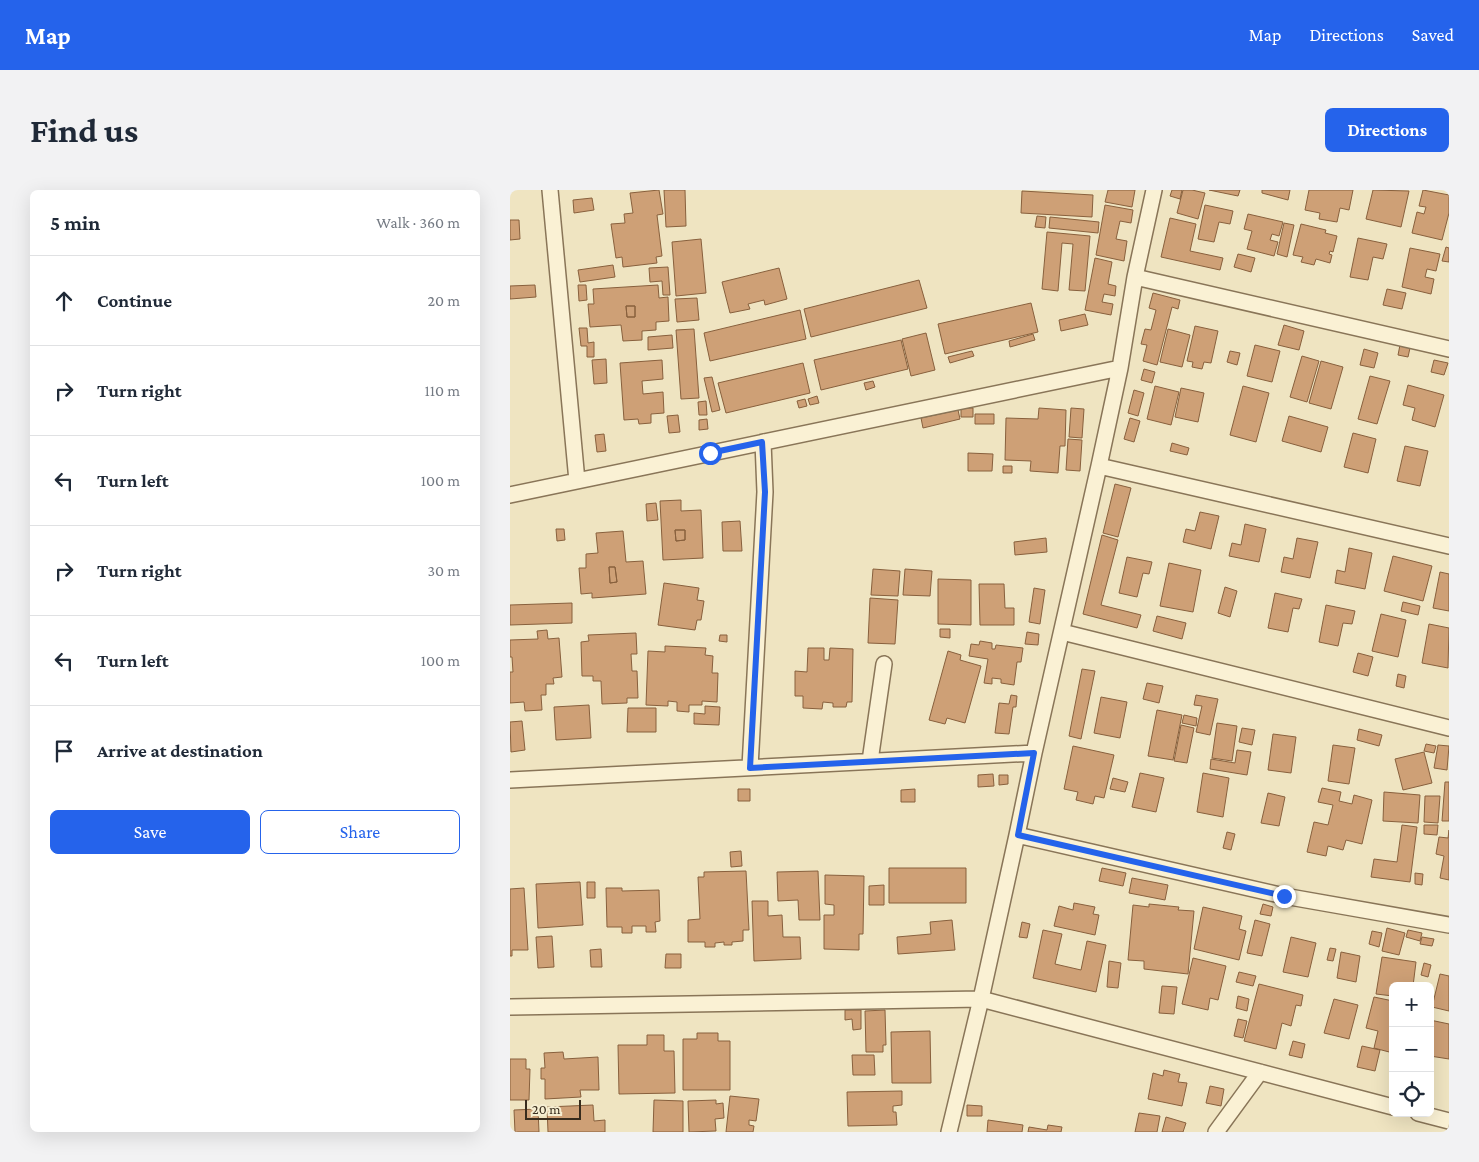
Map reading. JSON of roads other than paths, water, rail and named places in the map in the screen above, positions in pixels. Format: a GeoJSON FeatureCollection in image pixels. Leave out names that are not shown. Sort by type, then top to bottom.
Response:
{"type":"FeatureCollection","features":[{"type":"Feature","properties":{"kind":"street"},"geometry":{"type":"LineString","coordinates":[[550,190],[577,481]]}},
{"type":"Feature","properties":{"kind":"street"},"geometry":{"type":"LineString","coordinates":[[949,1132],[1018,835],[1034,753],[1099,466],[1120,368],[1135,277],[1154,190]]}},
{"type":"Feature","properties":{"kind":"street"},"geometry":{"type":"LineString","coordinates":[[1135,277],[1449,350]]}},
{"type":"Feature","properties":{"kind":"street"},"geometry":{"type":"LineString","coordinates":[[510,495],[1120,368]]}},
{"type":"Feature","properties":{"kind":"street"},"geometry":{"type":"LineString","coordinates":[[750,768],[765,492],[762,442]]}},
{"type":"Feature","properties":{"kind":"street"},"geometry":{"type":"LineString","coordinates":[[1099,466],[1449,546]]}},
{"type":"Feature","properties":{"kind":"street"},"geometry":{"type":"LineString","coordinates":[[1062,632],[1449,728]]}},
{"type":"Feature","properties":{"kind":"street"},"geometry":{"type":"LineString","coordinates":[[870,762],[884,664]]}},
{"type":"Feature","properties":{"kind":"street"},"geometry":{"type":"LineString","coordinates":[[510,780],[1034,753]]}},
{"type":"Feature","properties":{"kind":"street"},"geometry":{"type":"LineString","coordinates":[[1018,835],[1284,896],[1449,926]]}},
{"type":"Feature","properties":{"kind":"street"},"geometry":{"type":"LineString","coordinates":[[510,1007],[981,999],[1389,1105]]}},
{"type":"Feature","properties":{"kind":"street"},"geometry":{"type":"LineString","coordinates":[[1216,1132],[1260,1072]]}},
{"type":"Feature","properties":{"kind":"street"},"geometry":{"type":"LineString","coordinates":[[1434,1117],[1449,1121]]}}]}
